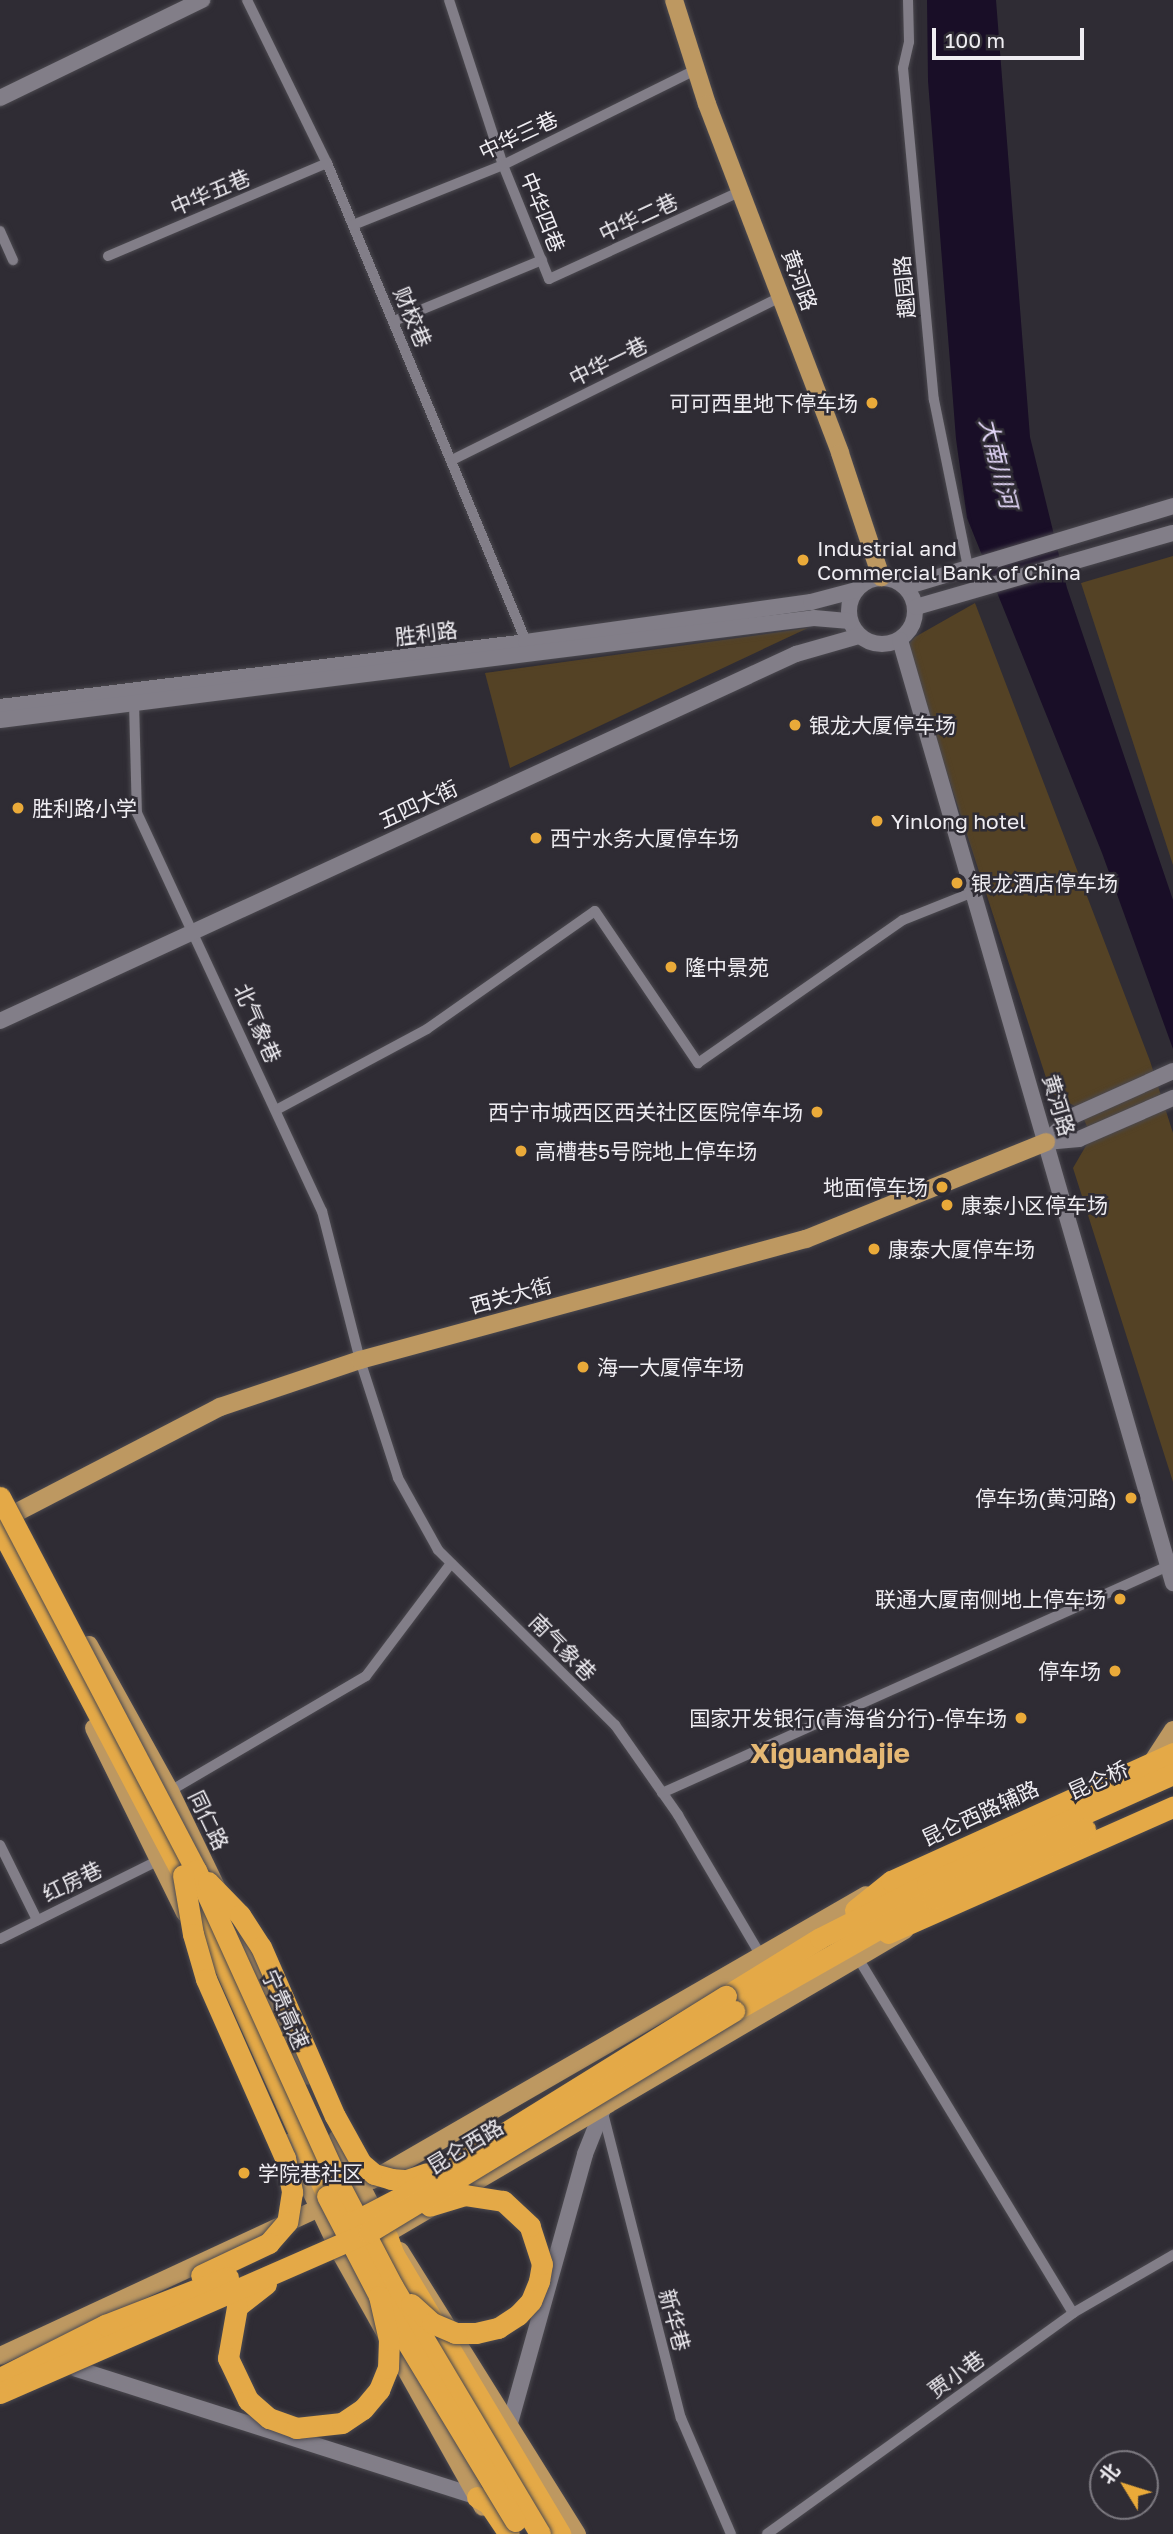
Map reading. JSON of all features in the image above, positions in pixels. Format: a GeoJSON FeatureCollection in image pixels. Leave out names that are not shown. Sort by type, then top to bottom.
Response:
{"type":"FeatureCollection","features":[{"type":"Feature","properties":{"kind":"highway","name":"宁贵高速"},"geometry":{"type":"LineString","coordinates":[[0,1497],[189,1872],[341,2188],[386,2291],[523,2534]]}},
{"type":"Feature","properties":{"kind":"highway","name":"宁贵高速"},"geometry":{"type":"LineString","coordinates":[[0,1528],[189,1872]]}},
{"type":"Feature","properties":{"kind":"highway","name":"昆仑西路辅路"},"geometry":{"type":"LineString","coordinates":[[825,1945],[891,1881],[1173,1753]]}},
{"type":"Feature","properties":{"kind":"highway","name":"昆仑桥"},"geometry":{"type":"LineString","coordinates":[[930,1891],[1173,1774]]}},
{"type":"Feature","properties":{"kind":"highway","name":"昆仑桥"},"geometry":{"type":"LineString","coordinates":[[930,1891],[1173,1790]]}},
{"type":"Feature","properties":{"kind":"highway"},"geometry":{"type":"LineString","coordinates":[[825,1945],[914,1925],[1173,1807]]}},
{"type":"Feature","properties":{"kind":"highway"},"geometry":{"type":"LineString","coordinates":[[189,1872],[240,1915],[261,1947],[350,2147],[374,2174],[407,2180],[423,2175],[522,2114],[547,2105]]}},
{"type":"Feature","properties":{"kind":"highway"},"geometry":{"type":"LineString","coordinates":[[105,2325],[270,2243],[288,2222],[292,2192],[285,2158],[206,1979],[193,1934],[189,1872]]}},
{"type":"Feature","properties":{"kind":"highway","name":"昆仑西路"},"geometry":{"type":"LineString","coordinates":[[0,2393],[307,2257],[389,2227],[735,2010],[825,1945],[930,1891]]}},
{"type":"Feature","properties":{"kind":"highway","name":"昆仑西路"},"geometry":{"type":"LineString","coordinates":[[0,2378],[105,2325],[300,2250],[403,2196],[547,2105],[735,2010]]}},
{"type":"Feature","properties":{"kind":"highway"},"geometry":{"type":"LineString","coordinates":[[386,2291],[432,2323],[455,2333],[477,2333],[498,2328],[531,2301],[542,2264],[530,2226],[503,2201],[486,2195],[465,2195],[389,2227],[394,2255],[560,2534]]}},
{"type":"Feature","properties":{"kind":"highway"},"geometry":{"type":"LineString","coordinates":[[307,2257],[237,2307],[230,2330],[228,2358],[237,2381],[248,2400],[269,2418],[296,2428],[318,2428],[342,2423],[363,2409],[388,2368],[390,2340],[386,2291]]}},
{"type":"Feature","properties":{"kind":"highway","name":"宁贵高速"},"geometry":{"type":"LineString","coordinates":[[386,2291],[540,2534]]}},
{"type":"Feature","properties":{"kind":"highway"},"geometry":{"type":"LineString","coordinates":[[477,2497],[488,2503],[509,2534]]}},
{"type":"Feature","properties":{"kind":"main road"},"geometry":{"type":"LineString","coordinates":[[0,98],[202,0]]}},
{"type":"Feature","properties":{"kind":"main road","name":"黄河路"},"geometry":{"type":"LineString","coordinates":[[674,0],[695,70],[782,296],[881,577]]}},
{"type":"Feature","properties":{"kind":"main road"},"geometry":{"type":"LineString","coordinates":[[905,587],[1173,506]]}},
{"type":"Feature","properties":{"kind":"main road"},"geometry":{"type":"LineString","coordinates":[[916,607],[1173,533]]}},
{"type":"Feature","properties":{"kind":"main road"},"geometry":{"type":"LineString","coordinates":[[881,577],[905,587],[916,607],[911,628],[900,640],[884,645],[859,636],[850,621],[849,606],[856,590],[881,577]]}},
{"type":"Feature","properties":{"kind":"main road","name":"胜利路"},"geometry":{"type":"LineString","coordinates":[[0,720],[529,648],[811,602],[856,590]]}},
{"type":"Feature","properties":{"kind":"main road","name":"胜利路"},"geometry":{"type":"LineString","coordinates":[[0,707],[814,618],[850,621]]}},
{"type":"Feature","properties":{"kind":"main road","name":"五四大街"},"geometry":{"type":"LineString","coordinates":[[0,1021],[796,654],[859,636]]}},
{"type":"Feature","properties":{"kind":"main road","name":"黄河路"},"geometry":{"type":"LineString","coordinates":[[900,640],[971,893],[1173,1583]]}},
{"type":"Feature","properties":{"kind":"main road","name":"西关大街"},"geometry":{"type":"LineString","coordinates":[[1046,1142],[1073,1116],[1169,1073]]}},
{"type":"Feature","properties":{"kind":"main road","name":"西关大街"},"geometry":{"type":"LineString","coordinates":[[8,1517],[220,1407],[360,1360],[806,1239],[1046,1142],[1079,1139],[1173,1098]]}},
{"type":"Feature","properties":{"kind":"main road","name":"同仁路"},"geometry":{"type":"LineString","coordinates":[[0,1482],[8,1517],[170,1791],[360,2187],[389,2227],[578,2534]]}},
{"type":"Feature","properties":{"kind":"main road"},"geometry":{"type":"LineString","coordinates":[[0,1544],[161,1859],[317,2210],[499,2534]]}},
{"type":"Feature","properties":{"kind":"main road"},"geometry":{"type":"LineString","coordinates":[[1153,1761],[1173,1730]]}},
{"type":"Feature","properties":{"kind":"main road"},"geometry":{"type":"LineString","coordinates":[[1150,1817],[1173,1816]]}},
{"type":"Feature","properties":{"kind":"main road"},"geometry":{"type":"LineString","coordinates":[[0,2356],[317,2210],[891,1881]]}},
{"type":"Feature","properties":{"kind":"main road"},"geometry":{"type":"LineString","coordinates":[[0,2401],[341,2254],[603,2109],[735,2010],[858,1958],[914,1925]]}},
{"type":"Feature","properties":{"kind":"main road"},"geometry":{"type":"LineString","coordinates":[[691,1996],[749,1971],[789,1947],[825,1945]]}},
{"type":"Feature","properties":{"kind":"main road"},"geometry":{"type":"LineString","coordinates":[[510,2423],[585,2154],[603,2109]]}},
{"type":"Feature","properties":{"kind":"main road"},"geometry":{"type":"LineString","coordinates":[[77,2369],[477,2497]]}},
{"type":"Feature","properties":{"kind":"street","name":"财校巷"},"geometry":{"type":"LineString","coordinates":[[247,0],[327,163],[529,648]]}},
{"type":"Feature","properties":{"kind":"street","name":"中华四巷"},"geometry":{"type":"LineString","coordinates":[[449,0],[503,165],[549,279]]}},
{"type":"Feature","properties":{"kind":"street","name":"趣园路"},"geometry":{"type":"LineString","coordinates":[[908,0],[909,42],[903,68],[934,400],[972,566]]}},
{"type":"Feature","properties":{"kind":"street","name":"中华三巷"},"geometry":{"type":"LineString","coordinates":[[353,225],[503,165],[695,70]]}},
{"type":"Feature","properties":{"kind":"street","name":"中华五巷"},"geometry":{"type":"LineString","coordinates":[[108,257],[327,163]]}},
{"type":"Feature","properties":{"kind":"street","name":"中华二巷"},"geometry":{"type":"LineString","coordinates":[[549,279],[743,190]]}},
{"type":"Feature","properties":{"kind":"street"},"geometry":{"type":"LineString","coordinates":[[0,231],[13,260]]}},
{"type":"Feature","properties":{"kind":"street"},"geometry":{"type":"LineString","coordinates":[[394,321],[542,260]]}},
{"type":"Feature","properties":{"kind":"street","name":"中华一巷"},"geometry":{"type":"LineString","coordinates":[[452,460],[782,296]]}},
{"type":"Feature","properties":{"kind":"street","name":"北气象巷"},"geometry":{"type":"LineString","coordinates":[[134,702],[137,813],[195,929],[322,1211],[360,1360]]}},
{"type":"Feature","properties":{"kind":"street"},"geometry":{"type":"LineString","coordinates":[[276,1110],[427,1029],[595,911],[698,1063],[903,920],[971,893]]}},
{"type":"Feature","properties":{"kind":"street","name":"南气象巷"},"geometry":{"type":"LineString","coordinates":[[360,1360],[398,1478],[438,1550],[615,1725],[662,1793],[760,1954]]}},
{"type":"Feature","properties":{"kind":"street"},"geometry":{"type":"LineString","coordinates":[[170,1791],[366,1676],[451,1563]]}},
{"type":"Feature","properties":{"kind":"street"},"geometry":{"type":"LineString","coordinates":[[662,1793],[1168,1566]]}},
{"type":"Feature","properties":{"kind":"street","name":"红房巷"},"geometry":{"type":"LineString","coordinates":[[0,1845],[37,1920],[161,1859]]}},
{"type":"Feature","properties":{"kind":"street"},"geometry":{"type":"LineString","coordinates":[[0,1939],[37,1920]]}},
{"type":"Feature","properties":{"kind":"street"},"geometry":{"type":"LineString","coordinates":[[858,1958],[1073,2313]]}},
{"type":"Feature","properties":{"kind":"street","name":"新华巷"},"geometry":{"type":"LineString","coordinates":[[603,2109],[681,2418],[731,2534]]}},
{"type":"Feature","properties":{"kind":"street","name":"贾小巷"},"geometry":{"type":"LineString","coordinates":[[767,2534],[1073,2313],[1173,2255]]}},
{"type":"Feature","properties":{"kind":"shaded area"},"geometry":{"type":"Polygon","coordinates":[[[1173,556],[1173,865],[1081,583],[1173,556]]]}},
{"type":"Feature","properties":{"kind":"shaded area"},"geometry":{"type":"Polygon","coordinates":[[[975,603],[1150,1061],[1173,1133],[1173,1482],[1073,1168],[1091,1137],[1080,1109],[1051,1093],[906,647],[915,637],[975,603]]]}},
{"type":"Feature","properties":{"kind":"shaded area"},"geometry":{"type":"Polygon","coordinates":[[[808,628],[510,768],[485,673],[808,628]]]}},
{"type":"Feature","properties":{"kind":"water","name":"大南川河"},"geometry":{"type":"Polygon","coordinates":[[[927,0],[996,0],[1030,437],[1067,588],[1173,900],[1173,1049],[1102,853],[967,518],[956,439],[928,81],[927,0]]]}},
{"type":"Feature","properties":{"kind":"place","name":"可可西里地下停车场"},"geometry":{"type":"Point","coordinates":[872,403]}},
{"type":"Feature","properties":{"kind":"place","name":"Industrial and Commercial Bank of China"},"geometry":{"type":"Point","coordinates":[803,560]}},
{"type":"Feature","properties":{"kind":"place","name":"银龙大厦停车场"},"geometry":{"type":"Point","coordinates":[795,725]}},
{"type":"Feature","properties":{"kind":"place","name":"胜利路小学"},"geometry":{"type":"Point","coordinates":[18,808]}},
{"type":"Feature","properties":{"kind":"place","name":"Yinlong hotel"},"geometry":{"type":"Point","coordinates":[877,821]}},
{"type":"Feature","properties":{"kind":"place","name":"西宁水务大厦停车场"},"geometry":{"type":"Point","coordinates":[536,838]}},
{"type":"Feature","properties":{"kind":"place","name":"银龙酒店停车场"},"geometry":{"type":"Point","coordinates":[957,883]}},
{"type":"Feature","properties":{"kind":"place","name":"隆中景苑"},"geometry":{"type":"Point","coordinates":[671,967]}},
{"type":"Feature","properties":{"kind":"place","name":"西宁市城西区西关社区医院停车场"},"geometry":{"type":"Point","coordinates":[817,1112]}},
{"type":"Feature","properties":{"kind":"place","name":"高槽巷5号院地上停车场"},"geometry":{"type":"Point","coordinates":[521,1151]}},
{"type":"Feature","properties":{"kind":"place","name":"地面停车场"},"geometry":{"type":"Point","coordinates":[942,1187]}},
{"type":"Feature","properties":{"kind":"place","name":"康泰小区停车场"},"geometry":{"type":"Point","coordinates":[947,1205]}},
{"type":"Feature","properties":{"kind":"place","name":"康泰大厦停车场"},"geometry":{"type":"Point","coordinates":[874,1249]}},
{"type":"Feature","properties":{"kind":"place","name":"海一大厦停车场"},"geometry":{"type":"Point","coordinates":[583,1367]}},
{"type":"Feature","properties":{"kind":"place","name":"停车场(黄河路)"},"geometry":{"type":"Point","coordinates":[1131,1498]}},
{"type":"Feature","properties":{"kind":"place","name":"联通大厦南侧地上停车场"},"geometry":{"type":"Point","coordinates":[1120,1599]}},
{"type":"Feature","properties":{"kind":"place","name":"停车场"},"geometry":{"type":"Point","coordinates":[1115,1671]}},
{"type":"Feature","properties":{"kind":"place","name":"国家开发银行(青海省分行)-停车场"},"geometry":{"type":"Point","coordinates":[1021,1718]}},
{"type":"Feature","properties":{"kind":"place","name":"学院巷社区"},"geometry":{"type":"Point","coordinates":[244,2173]}},
{"type":"Feature","properties":{"kind":"district","name":"Xiguandajie"},"geometry":{"type":"Point","coordinates":[830,1753]}}]}
